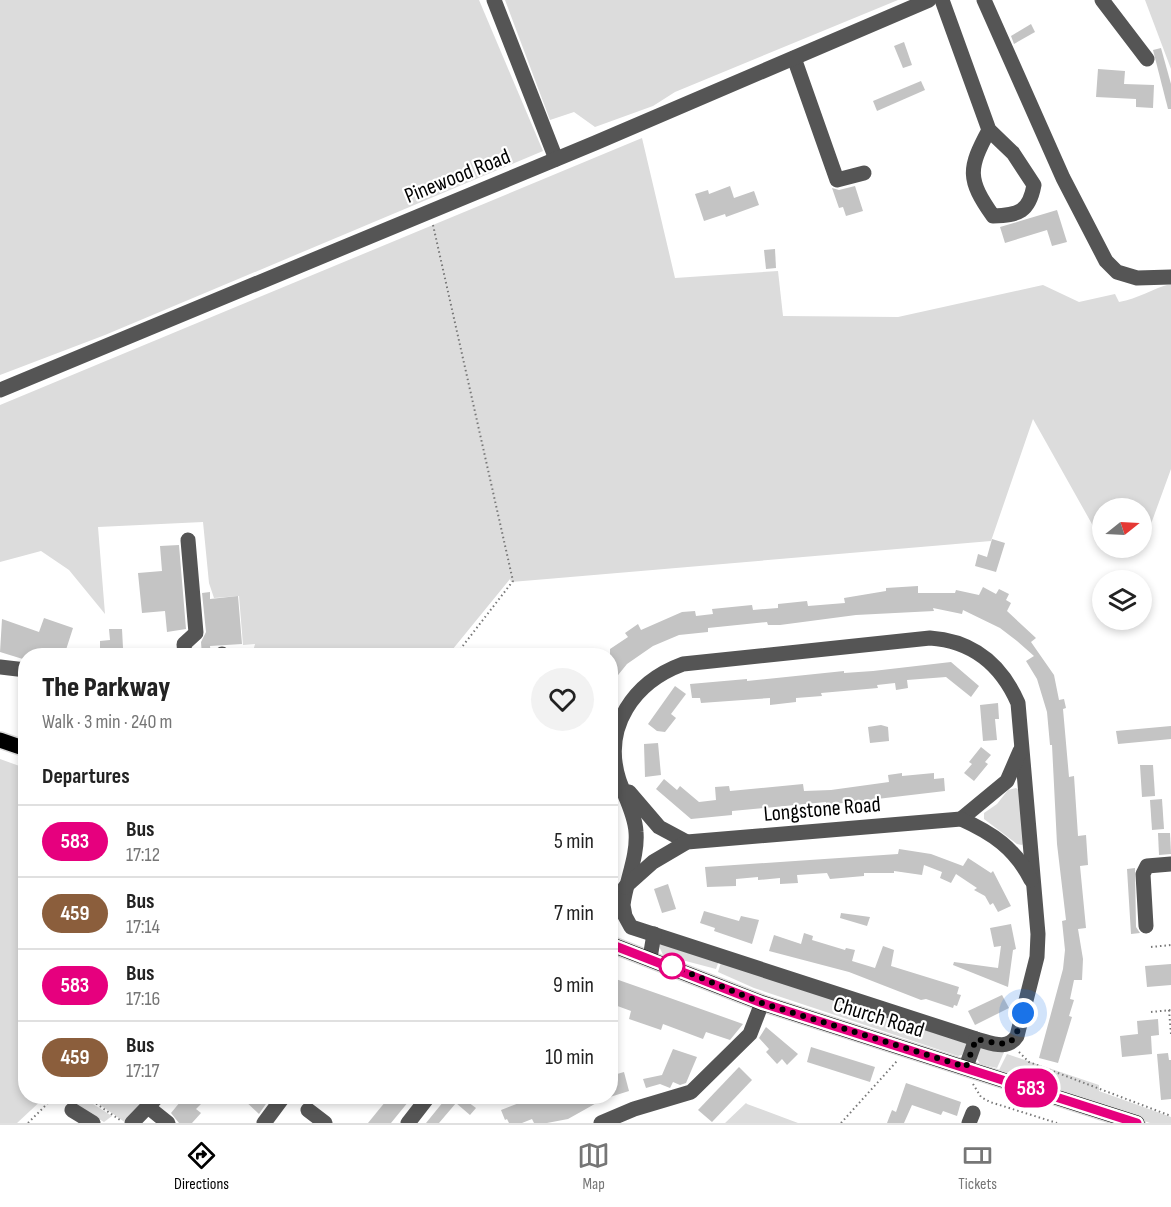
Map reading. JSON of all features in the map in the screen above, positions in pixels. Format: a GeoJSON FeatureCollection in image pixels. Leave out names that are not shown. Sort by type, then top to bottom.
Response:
{"type":"FeatureCollection","features":[{"type":"Feature","properties":{"kind":"main road"},"geometry":{"type":"LineString","coordinates":[[0,740],[18,746]]}},
{"type":"Feature","properties":{"kind":"main road","name":"Church Road"},"geometry":{"type":"LineString","coordinates":[[618,947],[762,1003],[1137,1123]]}},
{"type":"Feature","properties":{"kind":"street"},"geometry":{"type":"LineString","coordinates":[[494,0],[556,159]]}},
{"type":"Feature","properties":{"kind":"street","name":"Pinewood Road"},"geometry":{"type":"LineString","coordinates":[[0,390],[556,159],[929,0]]}},
{"type":"Feature","properties":{"kind":"street"},"geometry":{"type":"LineString","coordinates":[[942,0],[989,130],[1012,153],[1034,184],[1031,202],[1015,215],[993,216],[975,190],[974,159],[989,130]]}},
{"type":"Feature","properties":{"kind":"street"},"geometry":{"type":"LineString","coordinates":[[984,0],[1063,178],[1106,261],[1117,272],[1137,278],[1171,277]]}},
{"type":"Feature","properties":{"kind":"street"},"geometry":{"type":"LineString","coordinates":[[1102,0],[1147,59]]}},
{"type":"Feature","properties":{"kind":"street"},"geometry":{"type":"LineString","coordinates":[[794,58],[837,180],[864,173]]}},
{"type":"Feature","properties":{"kind":"street"},"geometry":{"type":"LineString","coordinates":[[184,648],[184,644],[196,633],[188,540]]}},
{"type":"Feature","properties":{"kind":"street"},"geometry":{"type":"LineString","coordinates":[[618,730],[622,716],[638,692],[660,673],[683,664],[930,638],[963,644],[994,663],[1004,675],[1018,703],[1035,900],[1037,957],[1017,1036],[1005,1043]]}},
{"type":"Feature","properties":{"kind":"street"},"geometry":{"type":"LineString","coordinates":[[0,667],[18,669]]}},
{"type":"Feature","properties":{"kind":"street"},"geometry":{"type":"LineString","coordinates":[[1022,743],[1007,781],[961,819],[994,836],[1011,849],[1022,862],[1031,880],[1035,900]]}},
{"type":"Feature","properties":{"kind":"street"},"geometry":{"type":"LineString","coordinates":[[618,773],[636,833],[625,887]]}},
{"type":"Feature","properties":{"kind":"street"},"geometry":{"type":"LineString","coordinates":[[619,778],[660,827],[687,842]]}},
{"type":"Feature","properties":{"kind":"street","name":"Longstone Road"},"geometry":{"type":"LineString","coordinates":[[687,842],[961,819]]}},
{"type":"Feature","properties":{"kind":"street"},"geometry":{"type":"LineString","coordinates":[[625,887],[653,862],[687,842]]}},
{"type":"Feature","properties":{"kind":"street"},"geometry":{"type":"LineString","coordinates":[[1146,926],[1143,874],[1147,866],[1171,864]]}},
{"type":"Feature","properties":{"kind":"street","name":"Church Road"},"geometry":{"type":"LineString","coordinates":[[625,887],[625,916],[631,927],[976,1039],[1005,1043]]}},
{"type":"Feature","properties":{"kind":"street"},"geometry":{"type":"LineString","coordinates":[[650,958],[654,933]]}},
{"type":"Feature","properties":{"kind":"street"},"geometry":{"type":"LineString","coordinates":[[602,1123],[634,1109],[691,1092],[750,1034],[762,1003]]}},
{"type":"Feature","properties":{"kind":"street"},"geometry":{"type":"LineString","coordinates":[[971,1069],[976,1039]]}},
{"type":"Feature","properties":{"kind":"street"},"geometry":{"type":"LineString","coordinates":[[132,1123],[151,1104]]}},
{"type":"Feature","properties":{"kind":"street"},"geometry":{"type":"LineString","coordinates":[[154,1104],[168,1123]]}},
{"type":"Feature","properties":{"kind":"street"},"geometry":{"type":"LineString","coordinates":[[264,1123],[279,1104]]}},
{"type":"Feature","properties":{"kind":"street"},"geometry":{"type":"LineString","coordinates":[[299,1104],[325,1123]]}},
{"type":"Feature","properties":{"kind":"street"},"geometry":{"type":"LineString","coordinates":[[408,1123],[423,1104]]}},
{"type":"Feature","properties":{"kind":"street"},"geometry":{"type":"LineString","coordinates":[[72,1110],[93,1123]]}},
{"type":"Feature","properties":{"kind":"path"},"geometry":{"type":"LineString","coordinates":[[429,211],[513,581],[461,648]]}},
{"type":"Feature","properties":{"kind":"path"},"geometry":{"type":"LineString","coordinates":[[1151,947],[1171,945]]}},
{"type":"Feature","properties":{"kind":"path"},"geometry":{"type":"LineString","coordinates":[[1152,1012],[1170,1010],[1171,1034]]}},
{"type":"Feature","properties":{"kind":"path"},"geometry":{"type":"LineString","coordinates":[[1005,1043],[1029,1062],[1171,1116]]}},
{"type":"Feature","properties":{"kind":"path"},"geometry":{"type":"LineString","coordinates":[[841,1123],[908,1048]]}},
{"type":"Feature","properties":{"kind":"path"},"geometry":{"type":"LineString","coordinates":[[971,1069],[972,1082],[981,1097],[1056,1123]]}},
{"type":"Feature","properties":{"kind":"path"},"geometry":{"type":"LineString","coordinates":[[28,1123],[47,1104]]}},
{"type":"Feature","properties":{"kind":"path"},"geometry":{"type":"LineString","coordinates":[[96,1104],[123,1123]]}},
{"type":"Feature","properties":{"kind":"shaded area"},"geometry":{"type":"Polygon","coordinates":[[[0,0],[479,0],[543,151],[105,335],[0,375],[0,0]]]}},
{"type":"Feature","properties":{"kind":"shaded area"},"geometry":{"type":"Polygon","coordinates":[[[505,0],[898,0],[675,92],[653,106],[595,127],[574,112],[550,120],[505,0]]]}},
{"type":"Feature","properties":{"kind":"shaded area"},"geometry":{"type":"Polygon","coordinates":[[[1145,0],[1171,0],[1171,69],[1168,61],[1145,0]]]}},
{"type":"Feature","properties":{"kind":"shaded area"},"geometry":{"type":"Polygon","coordinates":[[[642,138],[675,278],[778,271],[783,316],[898,317],[1043,285],[1079,302],[1115,294],[1119,302],[1171,284],[1171,469],[1152,521],[1152,498],[1092,498],[1092,524],[1033,419],[991,541],[511,582],[510,579],[454,648],[254,648],[255,644],[243,645],[239,596],[214,598],[209,583],[203,522],[98,527],[105,614],[69,570],[41,551],[0,562],[0,405],[642,138]]]}},
{"type":"Feature","properties":{"kind":"shaded area"},"geometry":{"type":"Polygon","coordinates":[[[0,759],[18,765],[18,1104],[37,1104],[17,1123],[0,1123],[0,759]]]}},
{"type":"Feature","properties":{"kind":"shaded area"},"geometry":{"type":"Polygon","coordinates":[[[1016,788],[1022,792],[1027,841],[1022,845],[1017,844],[984,819],[984,813],[997,804],[1008,790],[1016,788]]]}},
{"type":"Feature","properties":{"kind":"shaded area"},"geometry":{"type":"Polygon","coordinates":[[[664,940],[721,955],[716,969],[663,955],[659,946],[664,940]]]}},
{"type":"Feature","properties":{"kind":"shaded area"},"geometry":{"type":"Polygon","coordinates":[[[723,956],[968,1042],[962,1055],[958,1056],[754,988],[718,972],[723,956]]]}},
{"type":"Feature","properties":{"kind":"shaded area"},"geometry":{"type":"Polygon","coordinates":[[[980,1046],[1005,1050],[997,1068],[980,1064],[976,1057],[980,1046]]]}},
{"type":"Feature","properties":{"kind":"shaded area"},"geometry":{"type":"Polygon","coordinates":[[[1007,1054],[1099,1085],[1099,1091],[1171,1117],[1171,1123],[1150,1123],[999,1070],[1007,1054]]]}},
{"type":"Feature","properties":{"kind":"shaded area"},"geometry":{"type":"Polygon","coordinates":[[[73,1104],[93,1104],[112,1116],[104,1122],[73,1104]]]}},
{"type":"Feature","properties":{"kind":"shaded area"},"geometry":{"type":"Polygon","coordinates":[[[99,1104],[143,1104],[126,1123],[99,1104]]]}},
{"type":"Feature","properties":{"kind":"shaded area"},"geometry":{"type":"Polygon","coordinates":[[[747,1104],[798,1123],[725,1123],[747,1104]]]}},
{"type":"Feature","properties":{"kind":"building"},"geometry":{"type":"Polygon","coordinates":[[[1031,24],[1035,32],[1014,44],[1011,36],[1031,24]]]}},
{"type":"Feature","properties":{"kind":"building"},"geometry":{"type":"Polygon","coordinates":[[[904,42],[912,65],[903,68],[894,46],[904,42]]]}},
{"type":"Feature","properties":{"kind":"building"},"geometry":{"type":"Polygon","coordinates":[[[1161,48],[1171,84],[1171,109],[1168,109],[1153,50],[1161,48]]]}},
{"type":"Feature","properties":{"kind":"building"},"geometry":{"type":"Polygon","coordinates":[[[1098,69],[1125,71],[1124,84],[1154,85],[1153,108],[1136,107],[1136,99],[1096,97],[1098,69]]]}},
{"type":"Feature","properties":{"kind":"building"},"geometry":{"type":"Polygon","coordinates":[[[921,81],[925,90],[877,111],[873,101],[921,81]]]}},
{"type":"Feature","properties":{"kind":"building"},"geometry":{"type":"Polygon","coordinates":[[[730,186],[734,198],[754,191],[759,205],[726,217],[725,214],[704,221],[695,194],[708,190],[709,194],[730,186]]]}},
{"type":"Feature","properties":{"kind":"building"},"geometry":{"type":"Polygon","coordinates":[[[855,186],[863,211],[846,216],[843,207],[839,208],[832,188],[839,190],[855,186]]]}},
{"type":"Feature","properties":{"kind":"building"},"geometry":{"type":"Polygon","coordinates":[[[1057,210],[1067,242],[1052,246],[1047,230],[1005,243],[1000,227],[1057,210]]]}},
{"type":"Feature","properties":{"kind":"building"},"geometry":{"type":"Polygon","coordinates":[[[775,249],[776,268],[766,269],[764,250],[775,249]]]}},
{"type":"Feature","properties":{"kind":"building"},"geometry":{"type":"Polygon","coordinates":[[[992,539],[1005,543],[996,572],[975,566],[978,554],[987,557],[992,539]]]}},
{"type":"Feature","properties":{"kind":"building"},"geometry":{"type":"Polygon","coordinates":[[[179,545],[186,629],[167,632],[165,611],[142,613],[138,573],[162,571],[160,546],[179,545]]]}},
{"type":"Feature","properties":{"kind":"building"},"geometry":{"type":"Polygon","coordinates":[[[918,586],[918,593],[955,593],[956,590],[979,595],[983,587],[996,594],[999,589],[1009,594],[1006,600],[1011,603],[1007,611],[1036,638],[1031,642],[1054,675],[1059,700],[1064,699],[1069,777],[1074,776],[1078,836],[1086,835],[1088,865],[1080,866],[1086,928],[1078,929],[1083,959],[1082,980],[1074,980],[1070,999],[1074,1000],[1069,1016],[1072,1017],[1058,1063],[1039,1058],[1063,969],[1065,950],[1062,921],[1066,920],[1057,844],[1052,745],[1050,745],[1047,712],[1037,679],[1026,661],[1034,656],[1017,641],[1000,628],[963,610],[962,614],[933,608],[934,611],[856,615],[780,625],[768,625],[767,622],[708,628],[708,632],[679,635],[653,646],[627,664],[618,675],[618,648],[612,648],[628,637],[625,633],[638,624],[641,630],[682,612],[695,611],[696,616],[713,614],[712,609],[752,605],[753,610],[778,608],[778,604],[807,601],[808,606],[845,603],[844,598],[886,591],[886,588],[918,586]]]}},
{"type":"Feature","properties":{"kind":"building"},"geometry":{"type":"Polygon","coordinates":[[[210,592],[210,599],[238,596],[242,644],[201,648],[201,642],[206,632],[202,593],[210,592]]]}},
{"type":"Feature","properties":{"kind":"building"},"geometry":{"type":"Polygon","coordinates":[[[44,618],[73,628],[67,648],[18,648],[18,658],[0,652],[2,619],[39,632],[44,618]]]}},
{"type":"Feature","properties":{"kind":"building"},"geometry":{"type":"Polygon","coordinates":[[[109,629],[122,629],[123,648],[100,648],[100,641],[110,640],[109,629]]]}},
{"type":"Feature","properties":{"kind":"building"},"geometry":{"type":"Polygon","coordinates":[[[951,662],[979,686],[971,697],[946,677],[907,680],[908,688],[896,690],[895,683],[877,685],[878,688],[821,693],[822,696],[796,698],[796,702],[770,705],[770,698],[701,703],[700,698],[692,698],[690,684],[747,679],[747,681],[844,671],[844,673],[873,671],[951,662]]]}},
{"type":"Feature","properties":{"kind":"building"},"geometry":{"type":"Polygon","coordinates":[[[675,686],[686,694],[671,714],[676,718],[665,732],[657,731],[648,724],[675,686]]]}},
{"type":"Feature","properties":{"kind":"building"},"geometry":{"type":"Polygon","coordinates":[[[998,703],[999,719],[995,719],[997,740],[983,741],[980,705],[998,703]]]}},
{"type":"Feature","properties":{"kind":"building"},"geometry":{"type":"Polygon","coordinates":[[[881,725],[888,727],[889,741],[870,743],[868,727],[881,725]]]}},
{"type":"Feature","properties":{"kind":"building"},"geometry":{"type":"Polygon","coordinates":[[[1171,726],[1171,739],[1118,744],[1116,731],[1171,726]]]}},
{"type":"Feature","properties":{"kind":"building"},"geometry":{"type":"Polygon","coordinates":[[[658,743],[661,775],[645,777],[644,744],[658,743]]]}},
{"type":"Feature","properties":{"kind":"building"},"geometry":{"type":"Polygon","coordinates":[[[981,747],[991,755],[985,762],[988,764],[974,781],[964,773],[972,764],[969,762],[981,747]]]}},
{"type":"Feature","properties":{"kind":"building"},"geometry":{"type":"Polygon","coordinates":[[[1140,765],[1153,765],[1155,796],[1142,797],[1140,765]]]}},
{"type":"Feature","properties":{"kind":"building"},"geometry":{"type":"Polygon","coordinates":[[[902,773],[902,776],[934,773],[934,779],[944,778],[945,791],[826,805],[826,802],[732,811],[732,815],[691,819],[656,789],[664,779],[677,790],[680,786],[699,802],[716,800],[715,787],[729,786],[730,791],[803,784],[804,791],[831,790],[889,782],[888,775],[902,773]]]}},
{"type":"Feature","properties":{"kind":"building"},"geometry":{"type":"Polygon","coordinates":[[[1162,799],[1164,829],[1152,830],[1150,800],[1162,799]]]}},
{"type":"Feature","properties":{"kind":"building"},"geometry":{"type":"Polygon","coordinates":[[[1158,833],[1170,833],[1171,854],[1159,855],[1158,833]]]}},
{"type":"Feature","properties":{"kind":"building"},"geometry":{"type":"Polygon","coordinates":[[[899,849],[931,854],[963,866],[968,858],[991,873],[993,871],[1011,906],[998,912],[993,903],[990,905],[985,896],[974,890],[977,888],[956,874],[951,883],[940,878],[942,872],[924,865],[922,875],[894,871],[894,873],[864,873],[864,876],[830,879],[827,873],[797,875],[798,883],[780,884],[780,878],[758,880],[758,877],[736,879],[736,886],[707,887],[705,867],[898,854],[899,849]]]}},
{"type":"Feature","properties":{"kind":"building"},"geometry":{"type":"Polygon","coordinates":[[[1135,868],[1136,927],[1140,933],[1131,934],[1127,869],[1135,868]]]}},
{"type":"Feature","properties":{"kind":"building"},"geometry":{"type":"Polygon","coordinates":[[[668,884],[676,909],[662,913],[654,889],[668,884]]]}},
{"type":"Feature","properties":{"kind":"building"},"geometry":{"type":"Polygon","coordinates":[[[704,911],[739,921],[741,916],[759,920],[752,944],[714,931],[715,928],[700,923],[704,911]]]}},
{"type":"Feature","properties":{"kind":"building"},"geometry":{"type":"Polygon","coordinates":[[[841,913],[870,917],[867,926],[840,918],[841,913]]]}},
{"type":"Feature","properties":{"kind":"building"},"geometry":{"type":"Polygon","coordinates":[[[1011,924],[1016,949],[1013,950],[1008,987],[953,965],[954,962],[998,968],[1001,946],[994,947],[990,928],[1011,924]]]}},
{"type":"Feature","properties":{"kind":"building"},"geometry":{"type":"Polygon","coordinates":[[[804,933],[813,936],[812,940],[845,950],[846,948],[855,950],[852,961],[875,968],[883,946],[894,950],[891,966],[959,987],[957,994],[961,995],[957,1006],[954,1005],[953,1008],[926,999],[921,1000],[849,972],[769,951],[774,935],[801,944],[804,933]]]}},
{"type":"Feature","properties":{"kind":"building"},"geometry":{"type":"Polygon","coordinates":[[[1171,964],[1171,985],[1147,987],[1145,966],[1171,964]]]}},
{"type":"Feature","properties":{"kind":"building"},"geometry":{"type":"Polygon","coordinates":[[[618,980],[743,1024],[730,1040],[706,1032],[703,1039],[663,1024],[661,1030],[629,1019],[631,1011],[618,1006],[618,980]]]}},
{"type":"Feature","properties":{"kind":"building"},"geometry":{"type":"Polygon","coordinates":[[[1002,995],[1009,1008],[975,1025],[968,1011],[1002,995]]]}},
{"type":"Feature","properties":{"kind":"building"},"geometry":{"type":"Polygon","coordinates":[[[1158,1019],[1159,1035],[1151,1036],[1152,1054],[1122,1057],[1120,1036],[1138,1034],[1137,1021],[1158,1019]]]}},
{"type":"Feature","properties":{"kind":"building"},"geometry":{"type":"Polygon","coordinates":[[[766,1027],[798,1054],[787,1065],[782,1059],[777,1064],[766,1052],[769,1049],[759,1038],[766,1027]]]}},
{"type":"Feature","properties":{"kind":"building"},"geometry":{"type":"Polygon","coordinates":[[[811,1047],[875,1067],[870,1082],[807,1062],[811,1047]]]}},
{"type":"Feature","properties":{"kind":"building"},"geometry":{"type":"Polygon","coordinates":[[[673,1049],[697,1057],[686,1083],[680,1085],[673,1082],[670,1088],[660,1084],[646,1088],[643,1079],[662,1075],[673,1049]]]}},
{"type":"Feature","properties":{"kind":"building"},"geometry":{"type":"Polygon","coordinates":[[[1168,1053],[1169,1060],[1171,1060],[1171,1099],[1161,1100],[1157,1054],[1168,1053]]]}},
{"type":"Feature","properties":{"kind":"building"},"geometry":{"type":"Polygon","coordinates":[[[739,1067],[752,1080],[712,1122],[698,1110],[739,1067]]]}},
{"type":"Feature","properties":{"kind":"building"},"geometry":{"type":"Polygon","coordinates":[[[624,1072],[629,1091],[618,1094],[618,1074],[624,1072]]]}},
{"type":"Feature","properties":{"kind":"building"},"geometry":{"type":"Polygon","coordinates":[[[906,1083],[961,1102],[957,1116],[943,1111],[941,1115],[912,1105],[904,1123],[887,1123],[892,1110],[896,1112],[906,1083]]]}},
{"type":"Feature","properties":{"kind":"building"},"geometry":{"type":"Polygon","coordinates":[[[178,1104],[201,1104],[196,1109],[201,1113],[192,1123],[179,1123],[171,1113],[178,1104]]]}},
{"type":"Feature","properties":{"kind":"building"},"geometry":{"type":"Polygon","coordinates":[[[248,1104],[266,1104],[259,1114],[248,1104]]]}},
{"type":"Feature","properties":{"kind":"building"},"geometry":{"type":"Polygon","coordinates":[[[383,1104],[406,1104],[391,1123],[368,1123],[383,1104]]]}},
{"type":"Feature","properties":{"kind":"building"},"geometry":{"type":"Polygon","coordinates":[[[441,1104],[455,1104],[439,1123],[426,1123],[441,1104]]]}},
{"type":"Feature","properties":{"kind":"building"},"geometry":{"type":"Polygon","coordinates":[[[457,1104],[471,1104],[476,1108],[470,1115],[457,1104]]]}},
{"type":"Feature","properties":{"kind":"building"},"geometry":{"type":"Polygon","coordinates":[[[516,1104],[595,1104],[568,1119],[547,1123],[534,1123],[532,1119],[522,1123],[509,1123],[507,1119],[505,1120],[501,1110],[516,1104]]]}},
{"type":"Feature","properties":{"kind":"bus line","name":"583"},"geometry":{"type":"LineString","coordinates":[[618,947],[762,1003],[1137,1123]]}},
{"type":"Feature","properties":{"kind":"route"},"geometry":{"type":"LineString","coordinates":[[672,966],[762,1003],[966,1067],[976,1039],[1006,1045],[1012,1043],[1017,1036],[1023,1013]]}}]}
